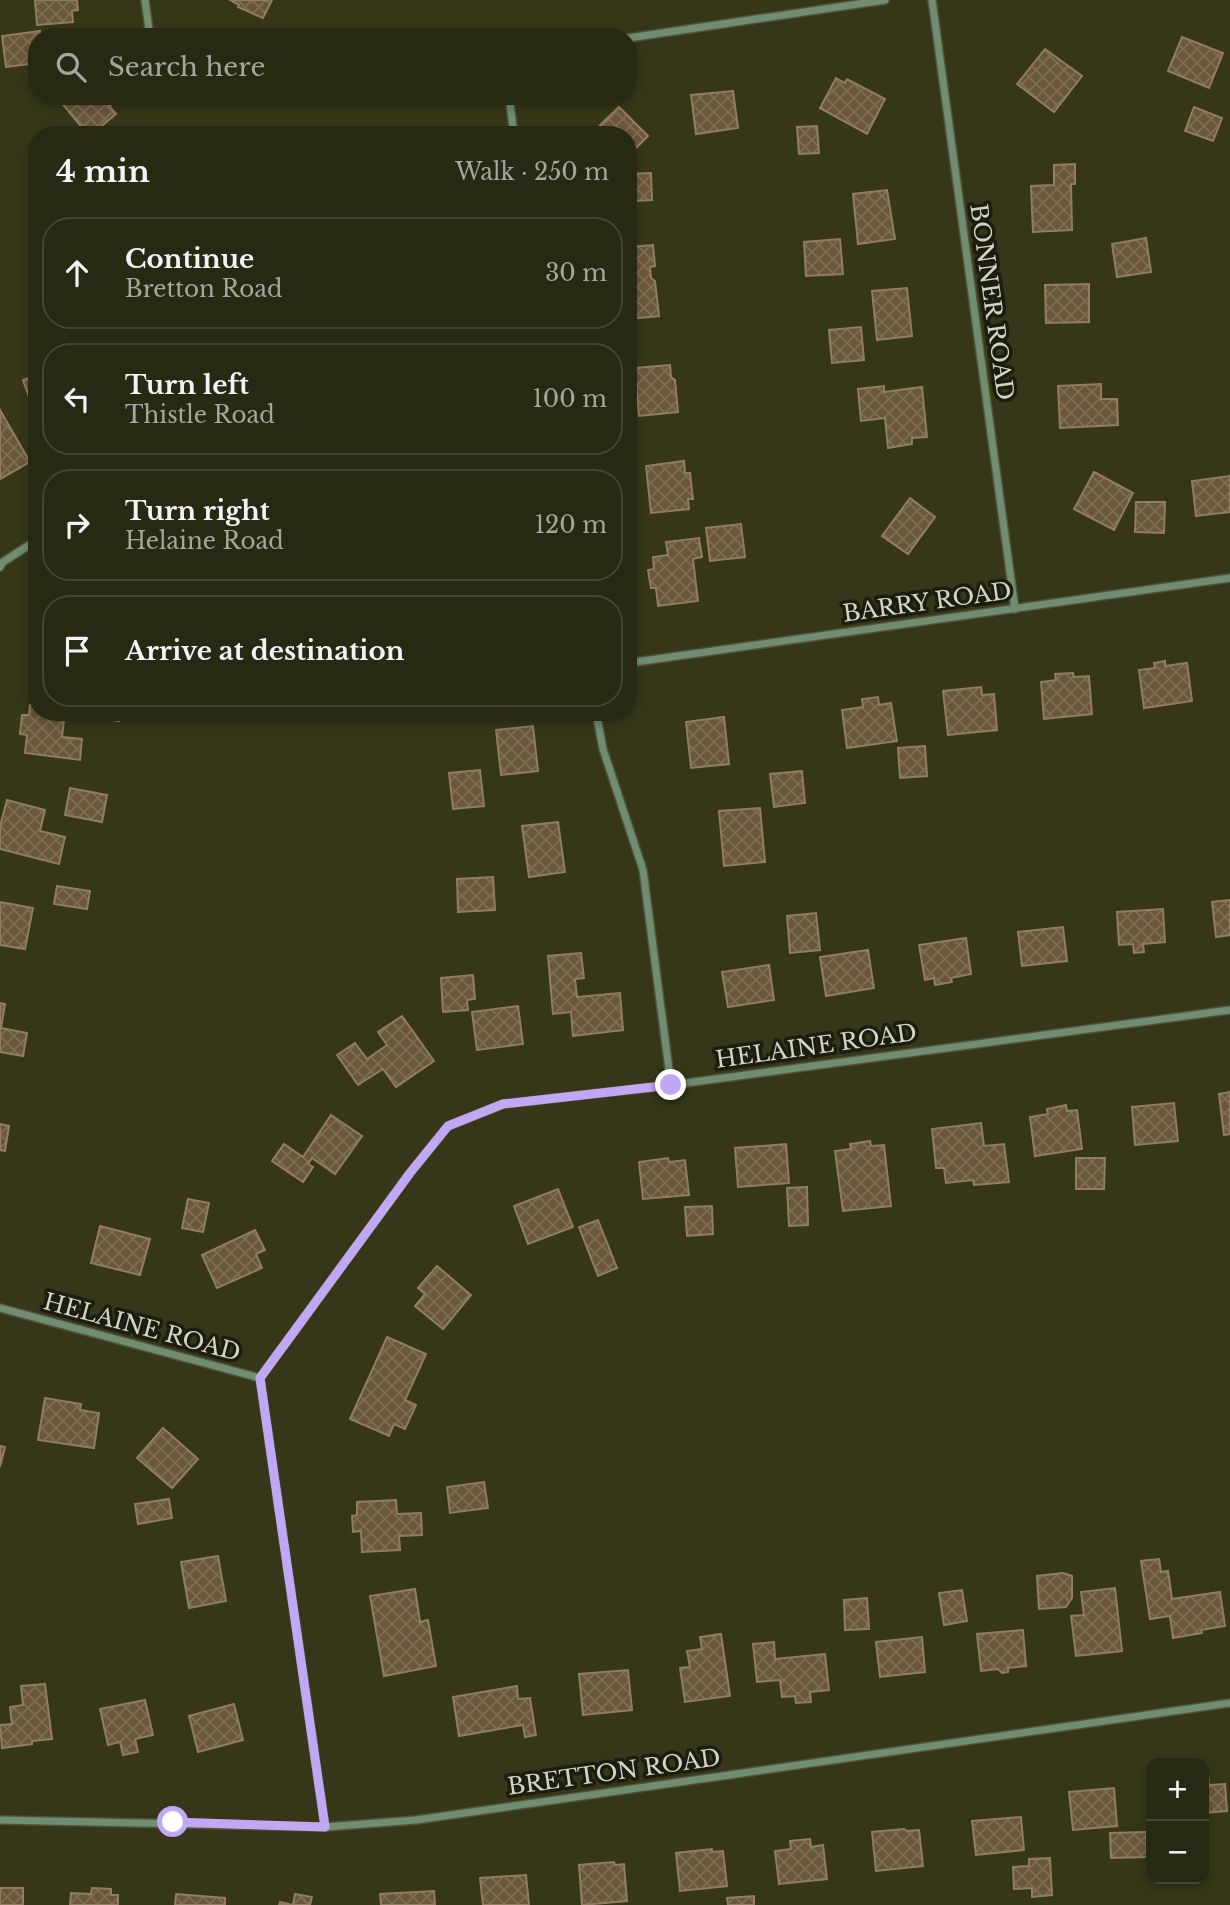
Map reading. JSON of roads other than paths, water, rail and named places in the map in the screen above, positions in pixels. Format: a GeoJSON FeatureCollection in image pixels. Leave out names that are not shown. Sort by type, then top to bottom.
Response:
{"type":"FeatureCollection","features":[{"type":"Feature","properties":{"kind":"street"},"geometry":{"type":"LineString","coordinates":[[145,0],[149,28]]}},
{"type":"Feature","properties":{"kind":"street"},"geometry":{"type":"LineString","coordinates":[[637,37],[884,0]]}},
{"type":"Feature","properties":{"kind":"street","name":"BONNER ROAD"},"geometry":{"type":"LineString","coordinates":[[932,0],[1015,609]]}},
{"type":"Feature","properties":{"kind":"street"},"geometry":{"type":"LineString","coordinates":[[510,105],[513,126]]}},
{"type":"Feature","properties":{"kind":"street"},"geometry":{"type":"LineString","coordinates":[[0,567],[3,562],[28,546]]}},
{"type":"Feature","properties":{"kind":"street","name":"BARRY ROAD"},"geometry":{"type":"LineString","coordinates":[[637,662],[1230,578]]}},
{"type":"Feature","properties":{"kind":"street"},"geometry":{"type":"LineString","coordinates":[[598,721],[604,749],[643,870],[671,1085]]}},
{"type":"Feature","properties":{"kind":"street","name":"HELAINE ROAD"},"geometry":{"type":"LineString","coordinates":[[0,1308],[260,1378],[410,1173],[448,1126],[503,1104],[671,1085],[1230,1010]]}},
{"type":"Feature","properties":{"kind":"street"},"geometry":{"type":"LineString","coordinates":[[260,1378],[325,1827]]}},
{"type":"Feature","properties":{"kind":"street","name":"BRETTON ROAD"},"geometry":{"type":"LineString","coordinates":[[0,1820],[325,1827],[416,1820],[1230,1703]]}}]}
